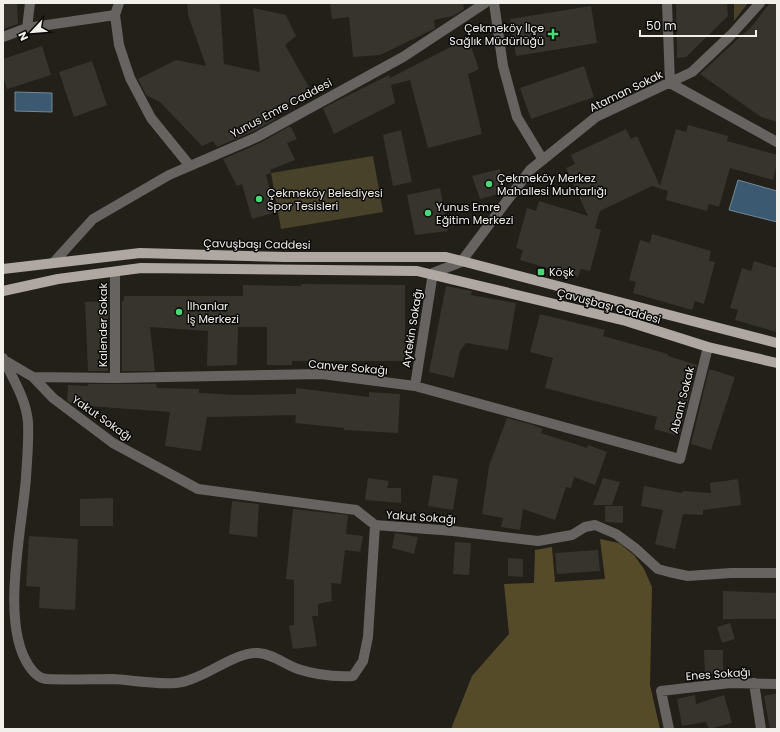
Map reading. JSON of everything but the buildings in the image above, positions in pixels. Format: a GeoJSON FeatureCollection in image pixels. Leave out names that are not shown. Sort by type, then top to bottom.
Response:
{"type":"FeatureCollection","features":[{"type":"Feature","properties":{"kind":"main road","name":"Çavuşbaşı Caddesi"},"geometry":{"type":"LineString","coordinates":[[3,269],[140,253],[285,257],[446,257],[777,343]]}},
{"type":"Feature","properties":{"kind":"main road"},"geometry":{"type":"LineString","coordinates":[[54,262],[54,280]]}},
{"type":"Feature","properties":{"kind":"main road","name":"Çavuşbaşı Caddesi"},"geometry":{"type":"LineString","coordinates":[[3,291],[54,280],[141,268],[417,271],[433,273],[626,321],[708,347],[777,363]]}},
{"type":"Feature","properties":{"kind":"street"},"geometry":{"type":"LineString","coordinates":[[27,28],[30,3]]}},
{"type":"Feature","properties":{"kind":"street"},"geometry":{"type":"LineString","coordinates":[[119,3],[115,15],[119,45],[130,78],[152,118],[190,166]]}},
{"type":"Feature","properties":{"kind":"street","name":"Yunus Emre Caddesi"},"geometry":{"type":"LineString","coordinates":[[54,262],[93,219],[169,175],[257,137],[403,57],[484,3]]}},
{"type":"Feature","properties":{"kind":"street"},"geometry":{"type":"LineString","coordinates":[[494,3],[503,66],[517,117],[544,160]]}},
{"type":"Feature","properties":{"kind":"street"},"geometry":{"type":"LineString","coordinates":[[667,3],[670,83],[777,142]]}},
{"type":"Feature","properties":{"kind":"street","name":"Ataman Sokak"},"geometry":{"type":"LineString","coordinates":[[461,262],[530,170],[596,117],[692,72],[731,35],[760,3]]}},
{"type":"Feature","properties":{"kind":"street"},"geometry":{"type":"LineString","coordinates":[[3,38],[27,28],[115,15]]}},
{"type":"Feature","properties":{"kind":"street","name":"Çavuşbaşı Caddesi"},"geometry":{"type":"LineString","coordinates":[[433,273],[461,262]]}},
{"type":"Feature","properties":{"kind":"street","name":"Kalender Sokak"},"geometry":{"type":"LineString","coordinates":[[115,272],[115,378]]}},
{"type":"Feature","properties":{"kind":"street","name":"Aytekin Sokağı"},"geometry":{"type":"LineString","coordinates":[[415,386],[433,273]]}},
{"type":"Feature","properties":{"kind":"street","name":"Abant Sokak"},"geometry":{"type":"LineString","coordinates":[[680,459],[708,347]]}},
{"type":"Feature","properties":{"kind":"street"},"geometry":{"type":"LineString","coordinates":[[3,359],[33,377]]}},
{"type":"Feature","properties":{"kind":"street"},"geometry":{"type":"LineString","coordinates":[[3,359],[23,398],[28,422],[26,479],[16,548],[14,592],[15,634],[22,657],[34,674],[44,679],[112,679],[180,683],[198,678],[246,654],[258,653],[271,656],[298,669],[334,677],[353,676],[363,662],[368,636],[375,525]]}},
{"type":"Feature","properties":{"kind":"street","name":"Canver Sokağı"},"geometry":{"type":"LineString","coordinates":[[33,377],[115,378],[322,374],[415,386],[680,459]]}},
{"type":"Feature","properties":{"kind":"street","name":"Yakut Sokağı"},"geometry":{"type":"LineString","coordinates":[[33,377],[53,398],[113,443],[198,489],[356,510],[375,525],[453,531],[538,541],[572,535],[585,527],[595,525],[616,534],[635,548],[658,569],[669,572],[688,576],[731,573],[777,573]]}},
{"type":"Feature","properties":{"kind":"street","name":"Enes Sokağı"},"geometry":{"type":"LineString","coordinates":[[669,729],[661,691],[730,683],[777,684]]}},
{"type":"Feature","properties":{"kind":"street"},"geometry":{"type":"LineString","coordinates":[[754,683],[761,729]]}},
{"type":"Feature","properties":{"kind":"shaded area"},"geometry":{"type":"Polygon","coordinates":[[[734,3],[748,3],[734,21],[734,3]]]}},
{"type":"Feature","properties":{"kind":"shaded area"},"geometry":{"type":"Polygon","coordinates":[[[373,156],[383,212],[281,229],[271,173],[373,156]]]}},
{"type":"Feature","properties":{"kind":"shaded area"},"geometry":{"type":"Polygon","coordinates":[[[600,539],[619,543],[634,555],[644,569],[652,587],[650,685],[660,729],[451,729],[472,676],[509,634],[504,584],[534,583],[535,550],[552,547],[555,582],[605,579],[600,539]]]}},
{"type":"Feature","properties":{"kind":"water"},"geometry":{"type":"Polygon","coordinates":[[[15,92],[52,93],[52,112],[15,111],[15,92]]]}},
{"type":"Feature","properties":{"kind":"water"},"geometry":{"type":"Polygon","coordinates":[[[738,180],[777,191],[777,222],[729,210],[738,180]]]}},
{"type":"Feature","properties":{"kind":"place","name":"Çekmeköy İlçe Sağlık Müdürlüğü"},"geometry":{"type":"Point","coordinates":[553,34]}},
{"type":"Feature","properties":{"kind":"place","name":"Çekmeköy Merkez Mahallesi Muhtarlığı"},"geometry":{"type":"Point","coordinates":[489,184]}},
{"type":"Feature","properties":{"kind":"place","name":"Çekmeköy Belediyesi Spor Tesisleri"},"geometry":{"type":"Point","coordinates":[259,199]}},
{"type":"Feature","properties":{"kind":"place","name":"Yunus Emre Eğitim Merkezi"},"geometry":{"type":"Point","coordinates":[428,213]}},
{"type":"Feature","properties":{"kind":"place","name":"Köşk"},"geometry":{"type":"Point","coordinates":[541,272]}},
{"type":"Feature","properties":{"kind":"place","name":"İlhanlar İş Merkezi"},"geometry":{"type":"Point","coordinates":[179,312]}}]}
